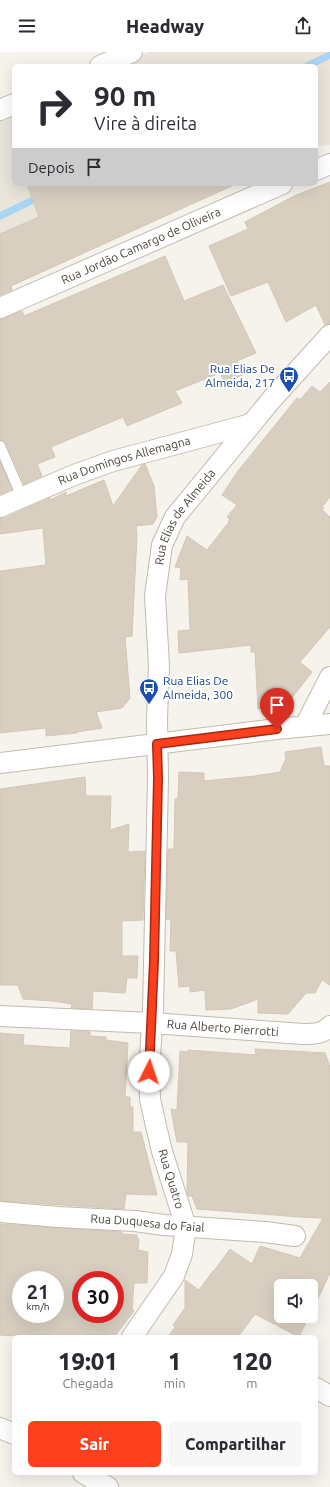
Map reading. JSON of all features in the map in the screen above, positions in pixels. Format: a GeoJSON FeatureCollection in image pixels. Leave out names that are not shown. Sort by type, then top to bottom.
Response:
{"type":"FeatureCollection","features":[{"type":"Feature","properties":{"kind":"street"},"geometry":{"type":"LineString","coordinates":[[105,64],[132,52]]}},
{"type":"Feature","properties":{"kind":"street"},"geometry":{"type":"LineString","coordinates":[[0,110],[12,105]]}},
{"type":"Feature","properties":{"kind":"street"},"geometry":{"type":"LineString","coordinates":[[318,169],[330,164]]}},
{"type":"Feature","properties":{"kind":"street","name":"Rua Jordão Camargo de Oliveira"},"geometry":{"type":"LineString","coordinates":[[0,308],[277,186]]}},
{"type":"Feature","properties":{"kind":"street","name":"Rua Elias de Almeida"},"geometry":{"type":"LineString","coordinates":[[152,1023],[159,666],[155,596],[162,545],[175,517],[272,399],[330,335]]}},
{"type":"Feature","properties":{"kind":"street","name":"Rua Domingos Allemagna"},"geometry":{"type":"LineString","coordinates":[[0,507],[74,475],[113,461],[251,424]]}},
{"type":"Feature","properties":{"kind":"street"},"geometry":{"type":"LineString","coordinates":[[305,726],[330,677]]}},
{"type":"Feature","properties":{"kind":"street"},"geometry":{"type":"LineString","coordinates":[[0,763],[330,724]]}},
{"type":"Feature","properties":{"kind":"street","name":"Rua Alberto Pierrotti"},"geometry":{"type":"LineString","coordinates":[[0,1016],[152,1023],[303,1034],[318,1034],[327,1028]]}},
{"type":"Feature","properties":{"kind":"street","name":"Rua Quatro"},"geometry":{"type":"LineString","coordinates":[[152,1023],[149,1079],[150,1099],[169,1173],[186,1226]]}},
{"type":"Feature","properties":{"kind":"street","name":"Rua Duquesa do Faial"},"geometry":{"type":"LineString","coordinates":[[0,1212],[135,1221],[295,1236]]}},
{"type":"Feature","properties":{"kind":"street"},"geometry":{"type":"LineString","coordinates":[[133,1335],[174,1276],[182,1254],[186,1226]]}},
{"type":"Feature","properties":{"kind":"street"},"geometry":{"type":"LineString","coordinates":[[318,1389],[330,1396]]}},
{"type":"Feature","properties":{"kind":"street"},"geometry":{"type":"LineString","coordinates":[[0,1428],[12,1433]]}},
{"type":"Feature","properties":{"kind":"street"},"geometry":{"type":"LineString","coordinates":[[87,1475],[108,1487]]}},
{"type":"Feature","properties":{"kind":"lane"},"geometry":{"type":"LineString","coordinates":[[0,446],[22,497]]}},
{"type":"Feature","properties":{"kind":"shaded area"},"geometry":{"type":"Polygon","coordinates":[[[149,52],[330,52],[330,145],[318,146],[318,64],[122,64],[149,52]]]}},
{"type":"Feature","properties":{"kind":"shaded area"},"geometry":{"type":"Polygon","coordinates":[[[12,112],[12,186],[225,186],[0,290],[0,117],[12,112]]]}},
{"type":"Feature","properties":{"kind":"building"},"geometry":{"type":"Polygon","coordinates":[[[330,182],[330,324],[325,325],[316,305],[286,322],[268,282],[231,296],[209,246],[248,229],[245,222],[294,196],[330,182]]]}},
{"type":"Feature","properties":{"kind":"building"},"geometry":{"type":"Polygon","coordinates":[[[28,186],[232,186],[11,286],[12,290],[0,295],[0,234],[39,217],[28,186]]]}},
{"type":"Feature","properties":{"kind":"building"},"geometry":{"type":"Polygon","coordinates":[[[165,256],[184,301],[223,285],[256,353],[237,361],[243,375],[225,383],[220,373],[175,391],[182,403],[127,426],[123,417],[51,447],[55,457],[37,464],[42,476],[24,484],[6,443],[0,440],[0,319],[22,311],[24,316],[165,256]]]}},
{"type":"Feature","properties":{"kind":"building"},"geometry":{"type":"Polygon","coordinates":[[[330,382],[330,497],[322,507],[324,508],[322,510],[330,517],[330,627],[300,662],[312,672],[287,704],[258,709],[255,652],[251,652],[251,645],[179,653],[178,631],[190,630],[188,579],[180,580],[181,568],[175,567],[187,536],[207,550],[229,522],[230,519],[227,517],[237,505],[222,495],[238,471],[297,398],[300,400],[312,386],[320,392],[330,382]]]}},
{"type":"Feature","properties":{"kind":"building"},"geometry":{"type":"Polygon","coordinates":[[[0,462],[12,489],[0,494],[0,462]]]}},
{"type":"Feature","properties":{"kind":"building"},"geometry":{"type":"Polygon","coordinates":[[[145,464],[154,486],[157,517],[153,524],[136,526],[137,536],[132,636],[125,637],[130,698],[122,708],[96,712],[102,728],[77,733],[46,736],[46,728],[0,733],[0,571],[46,565],[43,528],[0,534],[0,518],[5,518],[66,492],[66,496],[104,480],[113,506],[142,465],[145,464]]]}},
{"type":"Feature","properties":{"kind":"building"},"geometry":{"type":"Polygon","coordinates":[[[321,747],[324,766],[330,766],[330,985],[322,980],[315,993],[306,993],[288,1014],[258,1013],[258,999],[231,1009],[206,1010],[205,990],[190,992],[190,986],[179,987],[176,951],[170,951],[171,920],[166,919],[168,849],[174,849],[175,799],[178,798],[179,772],[204,773],[204,781],[280,772],[286,758],[285,752],[321,747]]]}},
{"type":"Feature","properties":{"kind":"building"},"geometry":{"type":"Polygon","coordinates":[[[85,777],[86,796],[111,796],[110,830],[129,824],[128,852],[145,851],[143,920],[122,921],[122,956],[138,956],[137,978],[127,978],[125,993],[93,991],[92,1009],[71,1008],[72,1004],[53,1001],[23,999],[18,985],[0,985],[0,789],[85,777]]]}},
{"type":"Feature","properties":{"kind":"building"},"geometry":{"type":"Polygon","coordinates":[[[71,1031],[90,1032],[90,1036],[106,1037],[106,1040],[128,1043],[125,1097],[130,1097],[130,1107],[133,1107],[133,1132],[141,1132],[157,1195],[126,1194],[124,1209],[0,1201],[0,1033],[24,1035],[23,1045],[70,1048],[71,1031]]]}},
{"type":"Feature","properties":{"kind":"building"},"geometry":{"type":"Polygon","coordinates":[[[255,1049],[325,1053],[330,1067],[330,1273],[318,1298],[318,1279],[274,1279],[274,1323],[306,1323],[300,1335],[295,1335],[255,1314],[239,1335],[169,1335],[175,1327],[173,1325],[185,1308],[185,1280],[199,1290],[230,1249],[252,1264],[260,1246],[300,1258],[323,1218],[197,1209],[192,1196],[188,1196],[187,1191],[188,1142],[177,1142],[171,1109],[177,1110],[180,1051],[188,1052],[188,1050],[256,1055],[255,1049]]]}},
{"type":"Feature","properties":{"kind":"building"},"geometry":{"type":"Polygon","coordinates":[[[0,1224],[122,1232],[121,1234],[137,1235],[137,1238],[139,1239],[138,1250],[148,1252],[147,1283],[134,1283],[132,1308],[134,1311],[116,1335],[0,1335],[0,1224]]]}},
{"type":"Feature","properties":{"kind":"waterway"},"geometry":{"type":"LineString","coordinates":[[311,64],[330,55]]}},
{"type":"Feature","properties":{"kind":"waterway"},"geometry":{"type":"LineString","coordinates":[[0,216],[41,196]]}},
{"type":"Feature","properties":{"kind":"place","name":"Rua Elias De Almeida, 217"},"geometry":{"type":"Point","coordinates":[289,393]}},
{"type":"Feature","properties":{"kind":"place","name":"Rua Elias De Almeida, 300"},"geometry":{"type":"Point","coordinates":[149,705]}},
{"type":"Feature","properties":{"kind":"route"},"geometry":{"type":"LineString","coordinates":[[149,1072],[153,1010],[158,778],[157,744],[277,729]]}}]}
